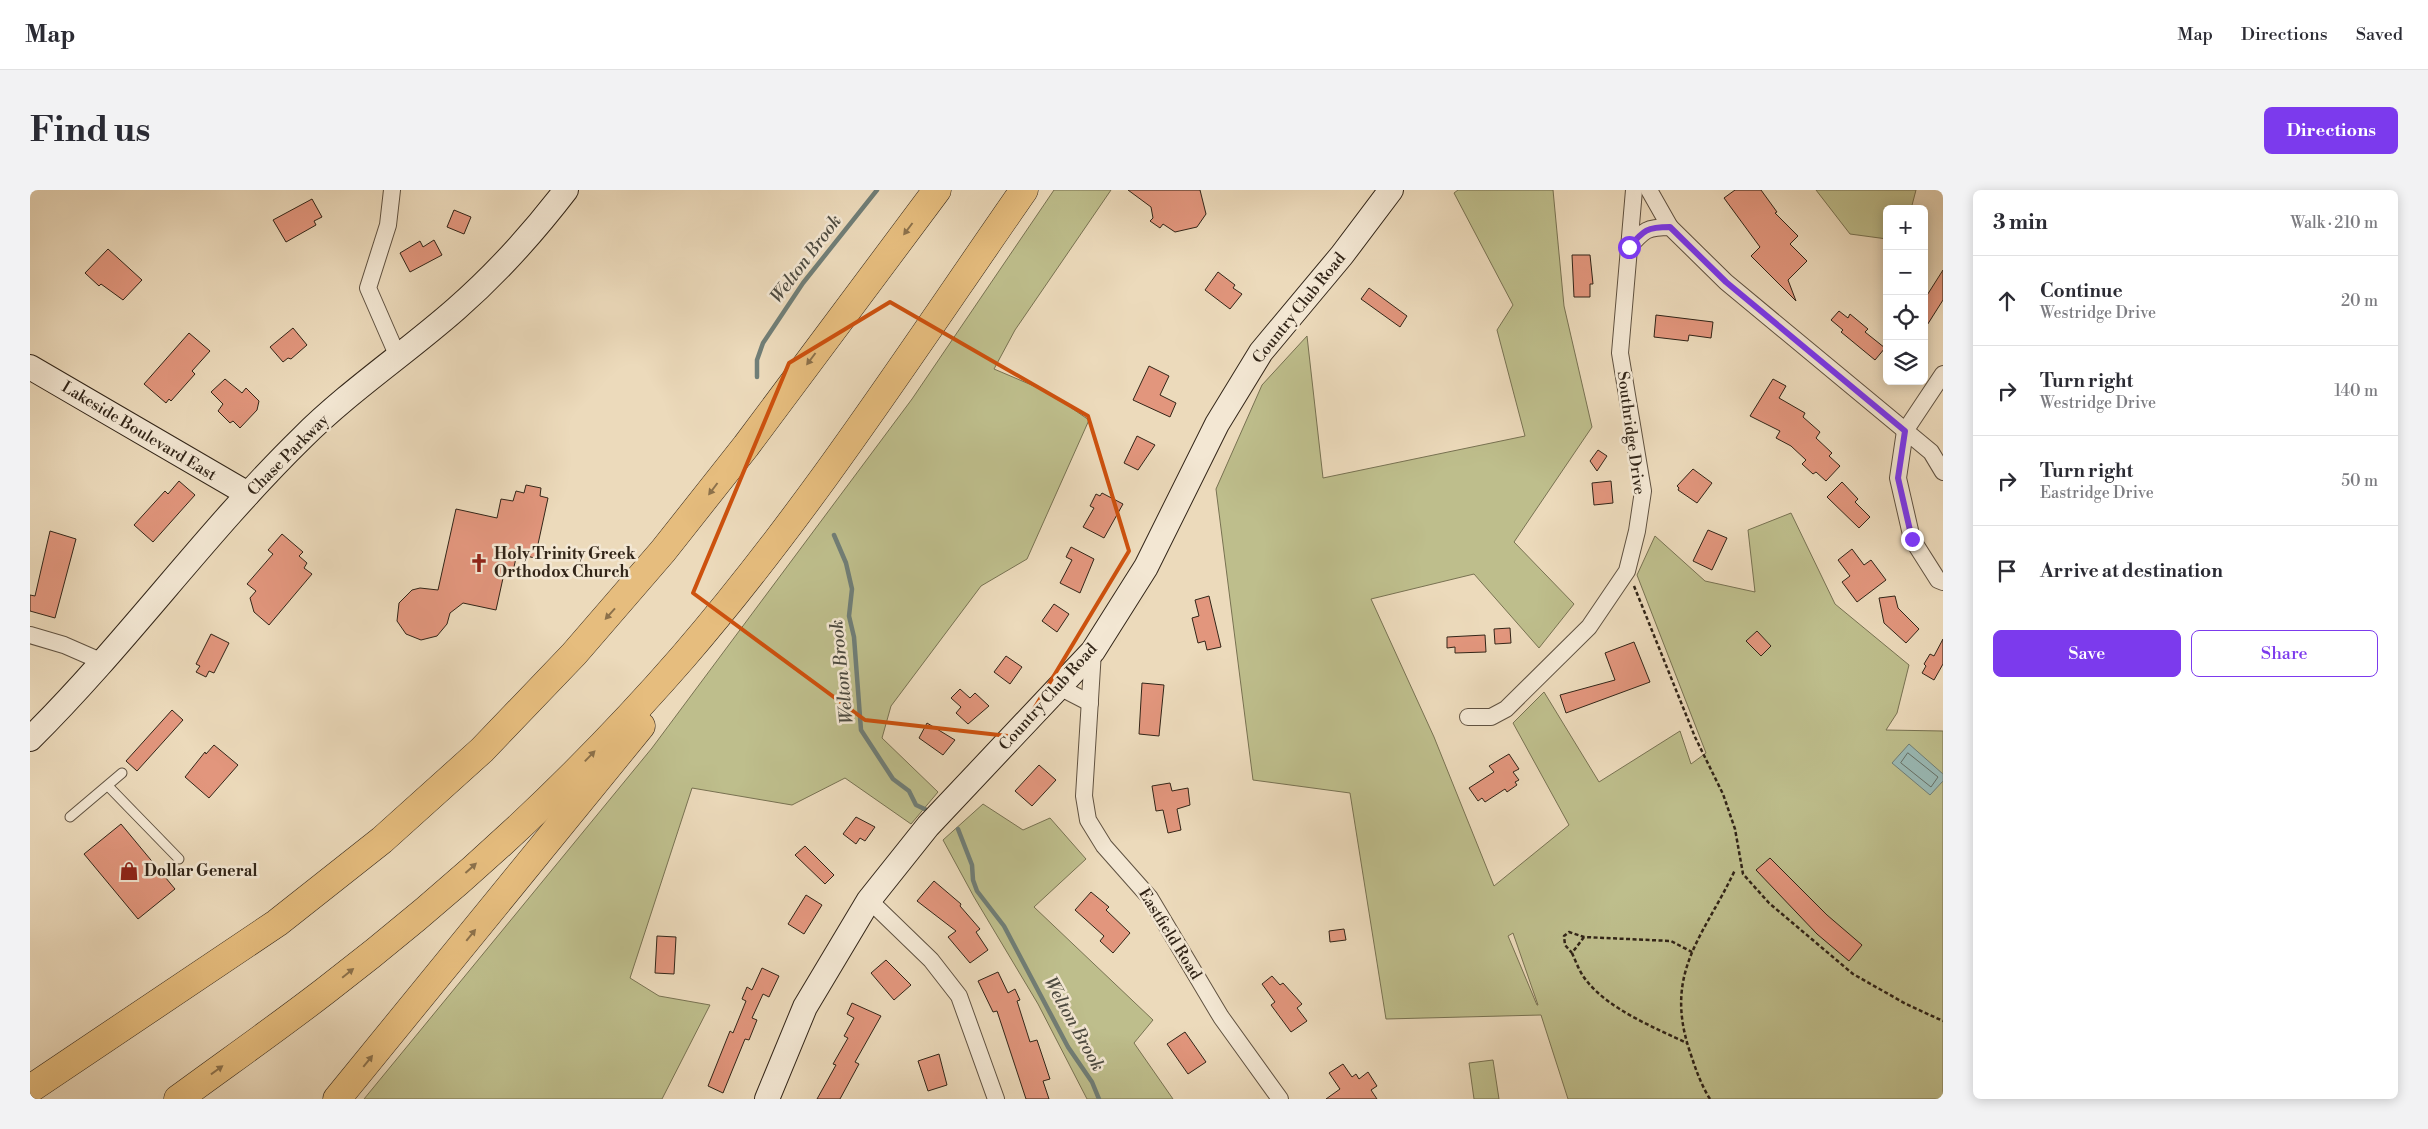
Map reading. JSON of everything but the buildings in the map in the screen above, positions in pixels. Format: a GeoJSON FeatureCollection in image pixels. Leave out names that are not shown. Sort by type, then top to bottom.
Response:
{"type":"FeatureCollection","features":[{"type":"Feature","properties":{"kind":"highway"},"geometry":{"type":"LineString","coordinates":[[30,1089],[277,924],[345,870],[432,796],[536,695],[600,626],[670,544],[937,190]]}},
{"type":"Feature","properties":{"kind":"highway"},"geometry":{"type":"LineString","coordinates":[[337,1099],[698,658],[737,605],[1024,190]]}},
{"type":"Feature","properties":{"kind":"highway"},"geometry":{"type":"LineString","coordinates":[[178,1099],[325,992],[433,902],[535,809],[634,711],[681,659],[730,601],[812,494]]}},
{"type":"Feature","properties":{"kind":"highway"},"geometry":{"type":"LineString","coordinates":[[30,1098],[182,986]]}},
{"type":"Feature","properties":{"kind":"street"},"geometry":{"type":"LineString","coordinates":[[392,190],[388,225],[368,288],[398,357]]}},
{"type":"Feature","properties":{"kind":"street","name":"Chase Parkway"},"geometry":{"type":"LineString","coordinates":[[30,739],[103,662],[248,494],[303,437],[485,282],[537,226],[566,190]]}},
{"type":"Feature","properties":{"kind":"street","name":"Country Club Road"},"geometry":{"type":"LineString","coordinates":[[767,1099],[805,1007],[870,900],[928,826],[1093,651],[1146,567],[1217,424],[1261,352],[1342,254],[1391,190]]}},
{"type":"Feature","properties":{"kind":"street","name":"Southridge Drive"},"geometry":{"type":"LineString","coordinates":[[1468,717],[1490,717],[1506,708],[1589,627],[1627,571],[1637,531],[1643,491],[1620,353],[1634,190]]}},
{"type":"Feature","properties":{"kind":"street"},"geometry":{"type":"LineString","coordinates":[[1649,190],[1670,227],[1726,282],[1931,452],[1943,472]]}},
{"type":"Feature","properties":{"kind":"street"},"geometry":{"type":"LineString","coordinates":[[1629,247],[1642,232],[1651,227],[1670,227]]}},
{"type":"Feature","properties":{"kind":"street","name":"Lakeside Boulevard East"},"geometry":{"type":"LineString","coordinates":[[30,367],[248,494]]}},
{"type":"Feature","properties":{"kind":"street"},"geometry":{"type":"LineString","coordinates":[[1943,374],[1905,431],[1898,478],[1912,539],[1938,580],[1943,582]]}},
{"type":"Feature","properties":{"kind":"street"},"geometry":{"type":"LineString","coordinates":[[30,635],[64,645],[103,662]]}},
{"type":"Feature","properties":{"kind":"street","name":"Eastfield Road"},"geometry":{"type":"LineString","coordinates":[[1093,651],[1084,796],[1088,820],[1104,846],[1150,898],[1221,1017],[1280,1099]]}},
{"type":"Feature","properties":{"kind":"street"},"geometry":{"type":"LineString","coordinates":[[1059,687],[1090,703]]}},
{"type":"Feature","properties":{"kind":"street"},"geometry":{"type":"LineString","coordinates":[[870,900],[931,960],[959,996],[996,1099]]}},
{"type":"Feature","properties":{"kind":"lane"},"geometry":{"type":"LineString","coordinates":[[70,817],[122,774]]}},
{"type":"Feature","properties":{"kind":"lane"},"geometry":{"type":"LineString","coordinates":[[108,786],[179,859]]}},
{"type":"Feature","properties":{"kind":"path"},"geometry":{"type":"LineString","coordinates":[[1627,571],[1639,596],[1695,736],[1724,794],[1735,829],[1744,874],[1769,903],[1853,974],[1906,1004],[1943,1021]]}},
{"type":"Feature","properties":{"kind":"path"},"geometry":{"type":"LineString","coordinates":[[1710,1099],[1700,1083],[1687,1043],[1679,1002],[1684,972],[1692,952],[1736,870]]}},
{"type":"Feature","properties":{"kind":"path"},"geometry":{"type":"LineString","coordinates":[[1687,1043],[1646,1024],[1602,997],[1585,980],[1572,953],[1565,945],[1564,936],[1569,932],[1584,937],[1671,941],[1692,952]]}},
{"type":"Feature","properties":{"kind":"path"},"geometry":{"type":"LineString","coordinates":[[1572,953],[1584,937]]}},
{"type":"Feature","properties":{"kind":"highlighted area"},"geometry":{"type":"Polygon","coordinates":[[[890,302],[1088,416],[1129,551],[1017,737],[865,720],[693,593],[789,363],[890,302]]]}},
{"type":"Feature","properties":{"kind":"green space"},"geometry":{"type":"Polygon","coordinates":[[[1054,190],[1111,190],[1015,330],[994,369],[1048,392],[1089,420],[1027,559],[981,586],[891,706],[882,738],[938,792],[911,824],[845,778],[792,805],[692,788],[630,978],[659,996],[710,1005],[662,1099],[364,1099],[652,748],[912,399],[1054,190]]]}},
{"type":"Feature","properties":{"kind":"green space"},"geometry":{"type":"Polygon","coordinates":[[[1458,190],[1553,190],[1564,306],[1592,427],[1514,542],[1574,604],[1539,648],[1474,574],[1371,599],[1434,737],[1494,886],[1569,825],[1513,723],[1544,692],[1599,782],[1680,731],[1691,764],[1706,753],[1637,575],[1655,536],[1705,581],[1755,592],[1748,530],[1791,513],[1835,604],[1909,665],[1897,713],[1886,730],[1943,731],[1943,1099],[1568,1099],[1541,1015],[1386,1019],[1350,793],[1253,780],[1216,489],[1262,385],[1307,336],[1323,478],[1525,436],[1497,330],[1513,305],[1454,193],[1458,190]],[[1513,933],[1508,936],[1538,1005],[1513,933]]]}},
{"type":"Feature","properties":{"kind":"green space"},"geometry":{"type":"Polygon","coordinates":[[[1816,190],[1916,190],[1912,205],[1883,205],[1883,238],[1850,234],[1816,190]]]}},
{"type":"Feature","properties":{"kind":"green space"},"geometry":{"type":"Polygon","coordinates":[[[983,804],[1023,830],[1050,818],[1086,859],[1034,907],[1153,1020],[1134,1043],[1173,1099],[1087,1099],[1038,1004],[974,897],[943,840],[983,804]]]}},
{"type":"Feature","properties":{"kind":"green space"},"geometry":{"type":"Polygon","coordinates":[[[1493,1060],[1499,1099],[1474,1099],[1469,1063],[1493,1060]]]}},
{"type":"Feature","properties":{"kind":"water"},"geometry":{"type":"Polygon","coordinates":[[[1909,744],[1943,774],[1943,781],[1930,795],[1892,763],[1909,744]]]}},
{"type":"Feature","properties":{"kind":"waterway","name":"Welton Brook"},"geometry":{"type":"LineString","coordinates":[[757,377],[757,360],[763,343],[803,283],[877,190]]}},
{"type":"Feature","properties":{"kind":"waterway","name":"Welton Brook"},"geometry":{"type":"LineString","coordinates":[[834,535],[846,563],[852,589],[849,616],[854,637],[861,730],[893,779],[909,791],[916,805],[931,812]]}},
{"type":"Feature","properties":{"kind":"waterway","name":"Welton Brook"},"geometry":{"type":"LineString","coordinates":[[958,829],[972,865],[973,880],[977,891],[1004,926],[1068,1047],[1092,1082],[1099,1099]]}},
{"type":"Feature","properties":{"kind":"place","name":"Holy Trinity Greek Orthodox Church"},"geometry":{"type":"Point","coordinates":[479,563]}},
{"type":"Feature","properties":{"kind":"place","name":"Dollar General"},"geometry":{"type":"Point","coordinates":[129,871]}},
{"type":"Feature","properties":{"kind":"route"},"geometry":{"type":"LineString","coordinates":[[1629,247],[1642,232],[1651,227],[1670,227],[1726,282],[1905,431],[1898,478],[1912,539]]}}]}
